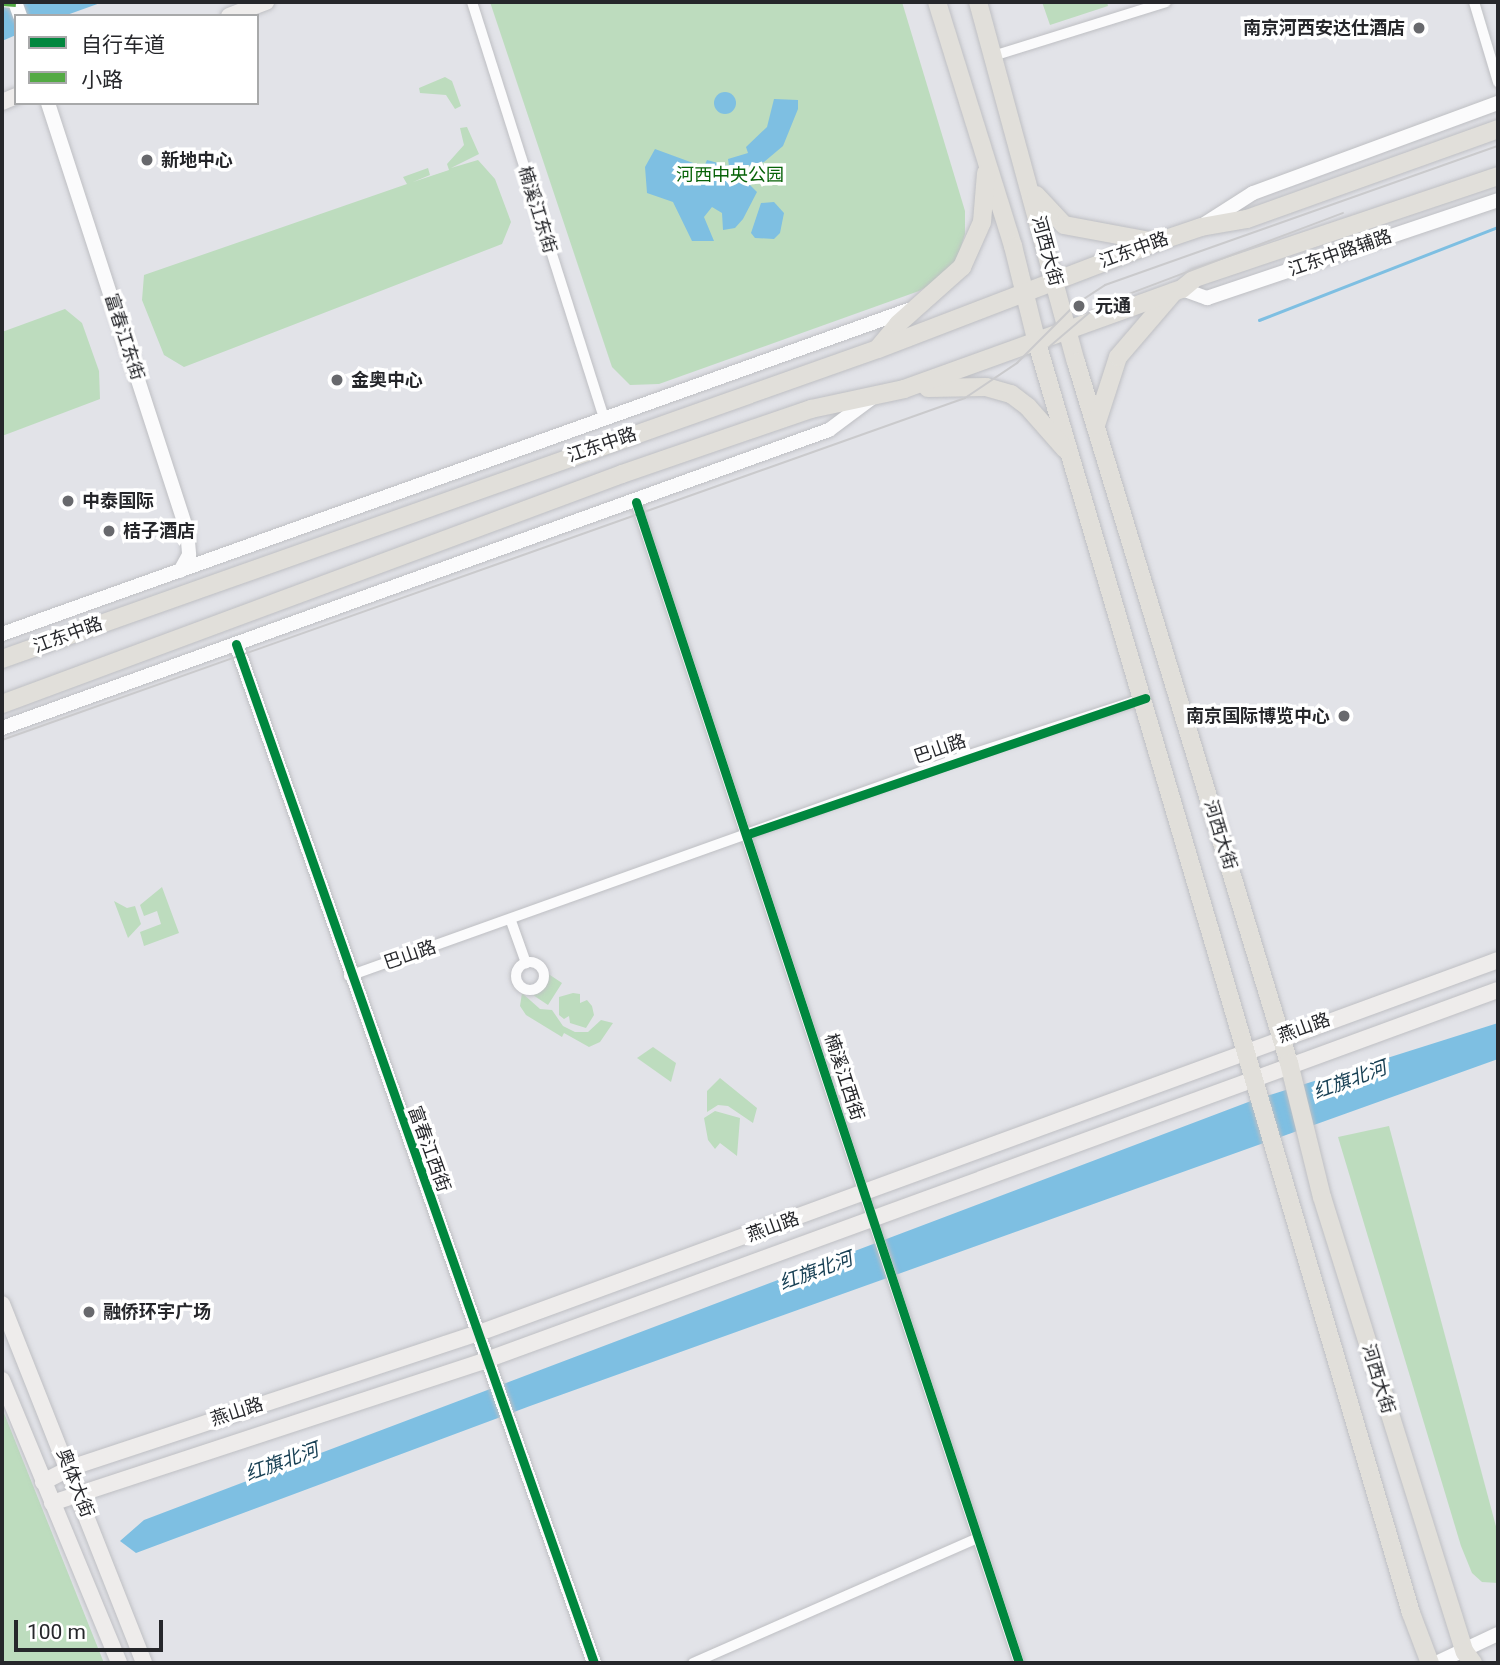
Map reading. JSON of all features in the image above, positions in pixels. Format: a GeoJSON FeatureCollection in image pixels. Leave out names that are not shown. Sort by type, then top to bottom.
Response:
{"type":"FeatureCollection","features":[{"type":"Feature","properties":{"kind":"main road"},"geometry":{"type":"LineString","coordinates":[[234,14],[266,2]]}},
{"type":"Feature","properties":{"kind":"main road","name":"河西大街"},"geometry":{"type":"LineString","coordinates":[[937,2],[987,163],[1037,343],[1275,1149],[1430,1663]]}},
{"type":"Feature","properties":{"kind":"main road","name":"河西大街"},"geometry":{"type":"LineString","coordinates":[[978,2],[1067,330],[1289,1063],[1322,1197],[1469,1658]]}},
{"type":"Feature","properties":{"kind":"main road","name":"江东中路"},"geometry":{"type":"LineString","coordinates":[[2,659],[878,349],[1157,242],[1201,227],[1247,219],[1498,129]]}},
{"type":"Feature","properties":{"kind":"main road"},"geometry":{"type":"LineString","coordinates":[[878,349],[919,306],[947,284],[971,253],[982,222],[987,163]]}},
{"type":"Feature","properties":{"kind":"main road","name":"江东中路"},"geometry":{"type":"LineString","coordinates":[[2,704],[622,474],[811,409],[904,389],[1037,343],[1179,289],[1195,278],[1498,176]]}},
{"type":"Feature","properties":{"kind":"main road"},"geometry":{"type":"LineString","coordinates":[[1029,186],[1064,225],[1114,237],[1157,242]]}},
{"type":"Feature","properties":{"kind":"main road"},"geometry":{"type":"LineString","coordinates":[[1096,425],[1118,357],[1179,289]]}},
{"type":"Feature","properties":{"kind":"main road"},"geometry":{"type":"LineString","coordinates":[[904,389],[986,387],[1011,394],[1048,428],[1072,460]]}},
{"type":"Feature","properties":{"kind":"main road","name":"燕山路"},"geometry":{"type":"LineString","coordinates":[[43,1482],[70,1468],[479,1333],[866,1193],[1281,1036],[1498,960]]}},
{"type":"Feature","properties":{"kind":"main road","name":"燕山路"},"geometry":{"type":"LineString","coordinates":[[52,1503],[489,1359],[874,1220],[1289,1063],[1498,990]]}},
{"type":"Feature","properties":{"kind":"main road","name":"奥体大街"},"geometry":{"type":"LineString","coordinates":[[2,1304],[70,1468],[144,1663]]}},
{"type":"Feature","properties":{"kind":"main road","name":"奥体大街"},"geometry":{"type":"LineString","coordinates":[[2,1380],[119,1663]]}},
{"type":"Feature","properties":{"kind":"street","name":"楠溪江东街"},"geometry":{"type":"LineString","coordinates":[[472,2],[604,418]]}},
{"type":"Feature","properties":{"kind":"street"},"geometry":{"type":"LineString","coordinates":[[993,56],[1166,2]]}},
{"type":"Feature","properties":{"kind":"street"},"geometry":{"type":"LineString","coordinates":[[1474,2],[1498,82]]}},
{"type":"Feature","properties":{"kind":"street","name":"江东中路"},"geometry":{"type":"LineString","coordinates":[[1201,227],[1252,193],[1498,103]]}},
{"type":"Feature","properties":{"kind":"street","name":"富春江东街"},"geometry":{"type":"LineString","coordinates":[[49,105],[187,530],[189,555],[180,571]]}},
{"type":"Feature","properties":{"kind":"street","name":"江东中路辅路"},"geometry":{"type":"LineString","coordinates":[[1179,289],[1208,298],[1498,200]]}},
{"type":"Feature","properties":{"kind":"street","name":"江东中路"},"geometry":{"type":"LineString","coordinates":[[2,634],[919,306]]}},
{"type":"Feature","properties":{"kind":"street","name":"江东中路"},"geometry":{"type":"LineString","coordinates":[[2,729],[829,430],[872,398]]}},
{"type":"Feature","properties":{"kind":"street","name":"楠溪江西街"},"geometry":{"type":"LineString","coordinates":[[636,502],[748,834],[1019,1663]]}},
{"type":"Feature","properties":{"kind":"street","name":"富春江西街"},"geometry":{"type":"LineString","coordinates":[[236,644],[304,827],[349,976],[489,1359],[594,1663]]}},
{"type":"Feature","properties":{"kind":"street","name":"巴山路"},"geometry":{"type":"LineString","coordinates":[[349,976],[511,921],[748,834],[1144,698]]}},
{"type":"Feature","properties":{"kind":"street"},"geometry":{"type":"LineString","coordinates":[[511,921],[526,962]]}},
{"type":"Feature","properties":{"kind":"street"},"geometry":{"type":"LineString","coordinates":[[693,1663],[978,1538]]}},
{"type":"Feature","properties":{"kind":"street"},"geometry":{"type":"LineString","coordinates":[[1436,1663],[1469,1658],[1498,1634]]}},
{"type":"Feature","properties":{"kind":"green space","name":"河西中央公园"},"geometry":{"type":"Polygon","coordinates":[[[490,2],[902,2],[965,211],[965,234],[957,259],[942,278],[919,291],[659,384],[630,385],[612,367],[490,2]]]}},
{"type":"Feature","properties":{"kind":"green space"},"geometry":{"type":"Polygon","coordinates":[[[1042,2],[1107,2],[1108,6],[1050,25],[1042,2]]]}},
{"type":"Feature","properties":{"kind":"green space"},"geometry":{"type":"Polygon","coordinates":[[[445,77],[452,81],[461,106],[455,109],[446,95],[420,93],[419,88],[445,77]]]}},
{"type":"Feature","properties":{"kind":"green space"},"geometry":{"type":"Polygon","coordinates":[[[467,127],[479,154],[451,168],[478,160],[495,179],[511,222],[502,244],[184,367],[164,355],[142,300],[144,275],[407,184],[403,177],[428,168],[430,175],[413,182],[449,170],[447,164],[464,145],[460,128],[467,127]]]}},
{"type":"Feature","properties":{"kind":"green space"},"geometry":{"type":"Polygon","coordinates":[[[65,309],[82,323],[99,371],[100,399],[2,436],[2,332],[65,309]]]}},
{"type":"Feature","properties":{"kind":"green space"},"geometry":{"type":"Polygon","coordinates":[[[162,887],[179,933],[144,946],[140,932],[161,924],[157,911],[144,916],[140,905],[162,887]]]}},
{"type":"Feature","properties":{"kind":"green space"},"geometry":{"type":"Polygon","coordinates":[[[114,901],[127,908],[135,906],[141,924],[128,938],[114,901]]]}},
{"type":"Feature","properties":{"kind":"green space"},"geometry":{"type":"Polygon","coordinates":[[[547,973],[562,983],[548,1005],[533,995],[547,985],[547,973]]]}},
{"type":"Feature","properties":{"kind":"green space"},"geometry":{"type":"Polygon","coordinates":[[[522,993],[540,1009],[552,1010],[563,1026],[575,1032],[588,1032],[601,1020],[613,1023],[600,1042],[589,1047],[564,1033],[562,1037],[526,1015],[520,1006],[522,993]]]}},
{"type":"Feature","properties":{"kind":"green space"},"geometry":{"type":"Polygon","coordinates":[[[580,994],[580,1003],[587,1000],[592,1006],[594,1015],[586,1028],[570,1023],[569,1016],[564,1019],[559,1015],[559,997],[580,994]]]}},
{"type":"Feature","properties":{"kind":"green space"},"geometry":{"type":"Polygon","coordinates":[[[653,1047],[676,1063],[671,1082],[637,1058],[653,1047]]]}},
{"type":"Feature","properties":{"kind":"green space"},"geometry":{"type":"Polygon","coordinates":[[[720,1078],[757,1108],[753,1123],[728,1106],[718,1105],[707,1112],[707,1091],[720,1078]]]}},
{"type":"Feature","properties":{"kind":"green space"},"geometry":{"type":"Polygon","coordinates":[[[715,1111],[740,1118],[737,1156],[720,1143],[715,1149],[708,1140],[704,1118],[715,1111]]]}},
{"type":"Feature","properties":{"kind":"green space"},"geometry":{"type":"Polygon","coordinates":[[[1389,1126],[1498,1534],[1498,1583],[1482,1582],[1472,1573],[1461,1546],[1338,1137],[1389,1126]]]}},
{"type":"Feature","properties":{"kind":"green space"},"geometry":{"type":"Polygon","coordinates":[[[2,1408],[104,1663],[2,1663],[2,1408]]]}},
{"type":"Feature","properties":{"kind":"water"},"geometry":{"type":"Polygon","coordinates":[[[2,2],[103,2],[70,14],[14,14],[14,36],[2,41],[2,2]]]}},
{"type":"Feature","properties":{"kind":"water"},"geometry":{"type":"Polygon","coordinates":[[[721,92],[729,92],[736,99],[736,107],[729,114],[721,114],[714,107],[714,99],[721,92]]]}},
{"type":"Feature","properties":{"kind":"water"},"geometry":{"type":"Polygon","coordinates":[[[774,99],[798,100],[798,109],[783,146],[764,162],[748,166],[745,180],[757,192],[743,219],[735,228],[723,230],[722,213],[712,207],[704,217],[714,241],[692,241],[673,202],[647,193],[645,167],[655,149],[704,167],[707,160],[729,166],[728,159],[748,153],[746,147],[767,127],[774,99]]]}},
{"type":"Feature","properties":{"kind":"water"},"geometry":{"type":"Polygon","coordinates":[[[774,202],[784,213],[780,233],[774,239],[755,238],[751,233],[761,203],[774,202]]]}},
{"type":"Feature","properties":{"kind":"water","name":"红旗北河"},"geometry":{"type":"Polygon","coordinates":[[[1498,1023],[1498,1059],[530,1406],[136,1553],[120,1541],[144,1520],[1251,1101],[1498,1023]]]}},
{"type":"Feature","properties":{"kind":"waterway"},"geometry":{"type":"LineString","coordinates":[[1259,320],[1498,227]]}},
{"type":"Feature","properties":{"kind":"tram line"},"geometry":{"type":"LineString","coordinates":[[2,740],[965,398],[1017,363],[1076,304],[1105,285],[1498,146]]}},
{"type":"Feature","properties":{"kind":"tram line"},"geometry":{"type":"LineString","coordinates":[[1050,346],[1097,306],[1343,213]]}},
{"type":"Feature","properties":{"kind":"marked path"},"geometry":{"type":"LineString","coordinates":[[2,2],[16,3]]}},
{"type":"Feature","properties":{"kind":"cycle path"},"geometry":{"type":"LineString","coordinates":[[636,502],[1019,1663]]}},
{"type":"Feature","properties":{"kind":"cycle path"},"geometry":{"type":"LineString","coordinates":[[236,644],[594,1663]]}},
{"type":"Feature","properties":{"kind":"cycle path"},"geometry":{"type":"LineString","coordinates":[[748,834],[1145,698]]}},
{"type":"Feature","properties":{"kind":"place","name":"南京河西安达仕酒店"},"geometry":{"type":"Point","coordinates":[1419,28]}},
{"type":"Feature","properties":{"kind":"place","name":"新地中心"},"geometry":{"type":"Point","coordinates":[147,160]}},
{"type":"Feature","properties":{"kind":"place","name":"元通"},"geometry":{"type":"Point","coordinates":[1079,306]}},
{"type":"Feature","properties":{"kind":"place","name":"金奥中心"},"geometry":{"type":"Point","coordinates":[337,380]}},
{"type":"Feature","properties":{"kind":"place","name":"中泰国际"},"geometry":{"type":"Point","coordinates":[68,501]}},
{"type":"Feature","properties":{"kind":"place","name":"桔子酒店"},"geometry":{"type":"Point","coordinates":[109,531]}},
{"type":"Feature","properties":{"kind":"place","name":"南京国际博览中心"},"geometry":{"type":"Point","coordinates":[1344,716]}},
{"type":"Feature","properties":{"kind":"place","name":"融侨环宇广场"},"geometry":{"type":"Point","coordinates":[89,1312]}}]}
